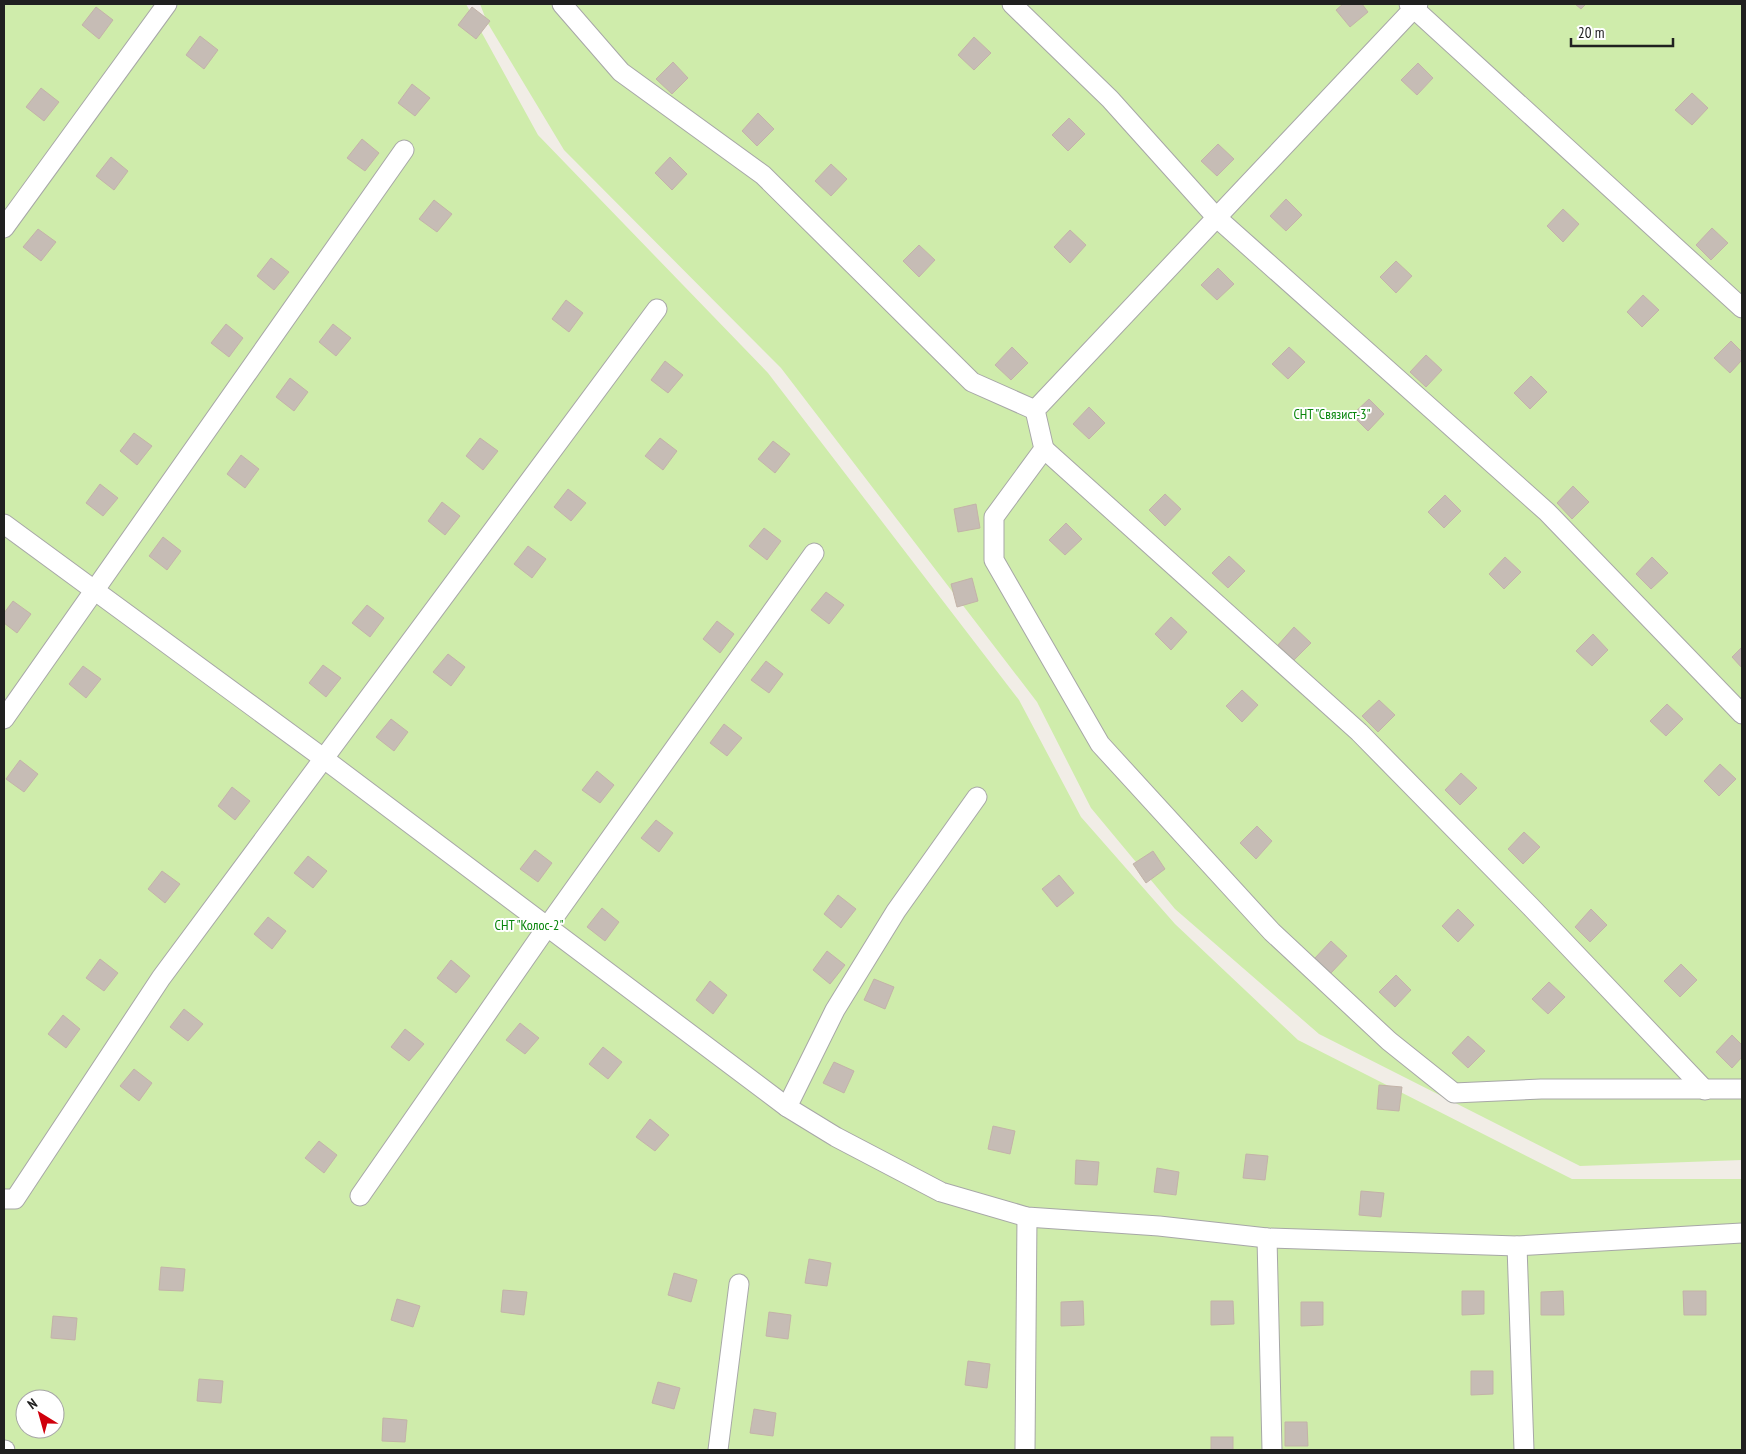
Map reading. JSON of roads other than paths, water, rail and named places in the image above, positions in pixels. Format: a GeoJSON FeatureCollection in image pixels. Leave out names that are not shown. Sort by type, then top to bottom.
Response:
{"type":"FeatureCollection","features":[{"type":"Feature","properties":{"kind":"lane"},"geometry":{"type":"LineString","coordinates":[[4,228],[167,4]]}},
{"type":"Feature","properties":{"kind":"lane"},"geometry":{"type":"LineString","coordinates":[[562,4],[621,72],[763,175],[972,382],[1035,410]]}},
{"type":"Feature","properties":{"kind":"lane"},"geometry":{"type":"LineString","coordinates":[[1012,4],[1110,99],[1216,217],[1547,512],[1742,714]]}},
{"type":"Feature","properties":{"kind":"lane"},"geometry":{"type":"LineString","coordinates":[[1035,410],[1413,5],[1742,308]]}},
{"type":"Feature","properties":{"kind":"lane"},"geometry":{"type":"LineString","coordinates":[[4,719],[404,150]]}},
{"type":"Feature","properties":{"kind":"lane"},"geometry":{"type":"LineString","coordinates":[[4,1199],[15,1199],[160,978],[657,308]]}},
{"type":"Feature","properties":{"kind":"lane"},"geometry":{"type":"LineString","coordinates":[[1035,410],[1044,449],[1359,732],[1531,907],[1705,1090]]}},
{"type":"Feature","properties":{"kind":"lane"},"geometry":{"type":"LineString","coordinates":[[1044,449],[994,518],[994,560],[1100,744],[1272,932],[1389,1041],[1454,1093],[1541,1089],[1742,1089]]}},
{"type":"Feature","properties":{"kind":"lane"},"geometry":{"type":"LineString","coordinates":[[4,524],[323,758],[786,1107],[836,1138],[941,1192],[1027,1217],[1159,1226],[1267,1238],[1517,1246],[1742,1233]]}},
{"type":"Feature","properties":{"kind":"lane"},"geometry":{"type":"LineString","coordinates":[[360,1196],[547,927],[814,553]]}},
{"type":"Feature","properties":{"kind":"lane"},"geometry":{"type":"LineString","coordinates":[[786,1107],[845,994],[896,911],[977,797]]}},
{"type":"Feature","properties":{"kind":"lane"},"geometry":{"type":"LineString","coordinates":[[1025,1450],[1027,1217]]}},
{"type":"Feature","properties":{"kind":"lane"},"geometry":{"type":"LineString","coordinates":[[1267,1238],[1272,1450]]}},
{"type":"Feature","properties":{"kind":"lane"},"geometry":{"type":"LineString","coordinates":[[1517,1246],[1524,1450]]}},
{"type":"Feature","properties":{"kind":"lane"},"geometry":{"type":"LineString","coordinates":[[718,1450],[739,1284]]}},
{"type":"Feature","properties":{"kind":"park label","name":"СНТ \"Связист-3\""},"geometry":{"type":"Point","coordinates":[1332,414]}},
{"type":"Feature","properties":{"kind":"park label","name":"СНТ \"Колос-2\""},"geometry":{"type":"Point","coordinates":[529,925]}}]}
